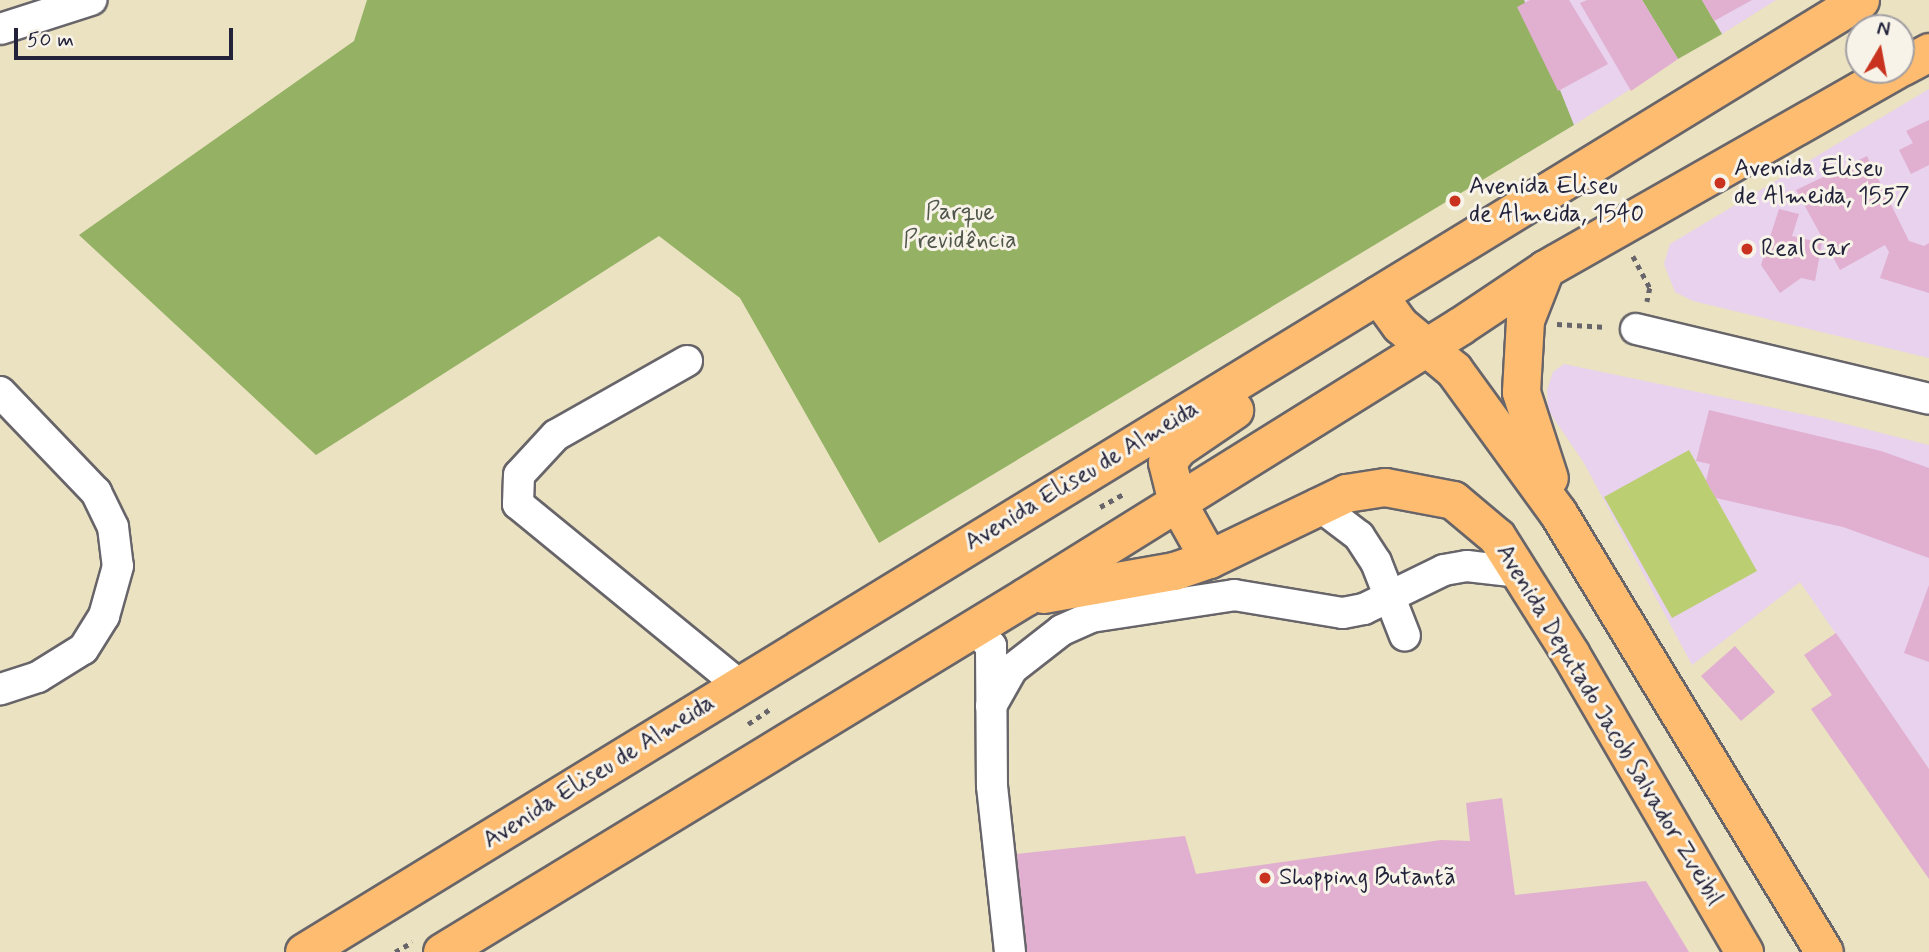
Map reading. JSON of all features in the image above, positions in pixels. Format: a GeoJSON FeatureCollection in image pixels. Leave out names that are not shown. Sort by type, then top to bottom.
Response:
{"type":"FeatureCollection","features":[{"type":"Feature","properties":{"kind":"main road","name":"Avenida Eliseu de Almeida"},"geometry":{"type":"LineString","coordinates":[[304,952],[1860,0]]}},
{"type":"Feature","properties":{"kind":"main road"},"geometry":{"type":"LineString","coordinates":[[442,952],[1025,597],[1545,269],[1870,84]]}},
{"type":"Feature","properties":{"kind":"main road"},"geometry":{"type":"LineString","coordinates":[[1545,269],[1522,334],[1523,409],[1558,513]]}},
{"type":"Feature","properties":{"kind":"main road"},"geometry":{"type":"LineString","coordinates":[[1378,295],[1400,325],[1454,370],[1558,513],[1824,952]]}},
{"type":"Feature","properties":{"kind":"main road"},"geometry":{"type":"LineString","coordinates":[[1209,559],[1177,502],[1167,462],[1178,448],[1251,397],[1257,369]]}},
{"type":"Feature","properties":{"kind":"main road","name":"Avenida Deputado Jacob Salvador Zveibil"},"geometry":{"type":"LineString","coordinates":[[1025,597],[1174,571],[1209,559],[1317,503],[1385,487],[1453,500],[1497,537],[1744,952]]}},
{"type":"Feature","properties":{"kind":"street"},"geometry":{"type":"LineString","coordinates":[[0,29],[91,0]]}},
{"type":"Feature","properties":{"kind":"street"},"geometry":{"type":"LineString","coordinates":[[1636,329],[1929,399]]}},
{"type":"Feature","properties":{"kind":"street"},"geometry":{"type":"LineString","coordinates":[[687,361],[556,435],[519,475],[517,504],[739,685]]}},
{"type":"Feature","properties":{"kind":"street"},"geometry":{"type":"LineString","coordinates":[[0,392],[96,492],[113,527],[118,566],[104,616],[83,649],[38,677],[0,689]]}},
{"type":"Feature","properties":{"kind":"street"},"geometry":{"type":"LineString","coordinates":[[1317,503],[1359,536],[1389,596],[1405,636]]}},
{"type":"Feature","properties":{"kind":"street"},"geometry":{"type":"LineString","coordinates":[[990,706],[1012,669],[1062,630],[1091,617],[1234,595],[1343,613],[1389,596],[1444,570],[1479,567],[1518,572]]}},
{"type":"Feature","properties":{"kind":"street"},"geometry":{"type":"LineString","coordinates":[[974,628],[991,646],[995,676],[990,706],[992,786],[1010,952]]}},
{"type":"Feature","properties":{"kind":"path"},"geometry":{"type":"LineString","coordinates":[[1522,334],[1559,323],[1636,329],[1645,312],[1650,288],[1614,229]]}},
{"type":"Feature","properties":{"kind":"shaded area"},"geometry":{"type":"Polygon","coordinates":[[[1514,0],[1642,0],[1678,59],[1574,125],[1514,0]]]}},
{"type":"Feature","properties":{"kind":"shaded area"},"geometry":{"type":"Polygon","coordinates":[[[1702,0],[1776,0],[1722,34],[1702,0]]]}},
{"type":"Feature","properties":{"kind":"shaded area"},"geometry":{"type":"Polygon","coordinates":[[[1929,89],[1929,358],[1693,301],[1675,292],[1664,264],[1670,244],[1929,89]]]}},
{"type":"Feature","properties":{"kind":"shaded area"},"geometry":{"type":"Polygon","coordinates":[[[1564,364],[1826,419],[1929,445],[1929,769],[1800,582],[1692,665],[1584,463],[1548,410],[1547,390],[1553,372],[1564,364]]]}},
{"type":"Feature","properties":{"kind":"green space","name":"Parque Previdência"},"geometry":{"type":"Polygon","coordinates":[[[367,0],[1524,0],[1574,125],[879,543],[740,298],[659,236],[316,455],[79,235],[354,41],[367,0]]]}},
{"type":"Feature","properties":{"kind":"green space"},"geometry":{"type":"Polygon","coordinates":[[[1642,0],[1702,0],[1722,34],[1678,59],[1642,0]]]}},
{"type":"Feature","properties":{"kind":"green space"},"geometry":{"type":"Polygon","coordinates":[[[1689,450],[1757,571],[1672,618],[1604,497],[1689,450]]]}},
{"type":"Feature","properties":{"kind":"building"},"geometry":{"type":"Polygon","coordinates":[[[1530,0],[1569,0],[1608,64],[1558,91],[1517,7],[1530,0]]]}},
{"type":"Feature","properties":{"kind":"building"},"geometry":{"type":"Polygon","coordinates":[[[1587,0],[1642,0],[1678,59],[1631,91],[1580,3],[1587,0]]]}},
{"type":"Feature","properties":{"kind":"building"},"geometry":{"type":"Polygon","coordinates":[[[1702,0],[1752,0],[1714,21],[1702,0]]]}},
{"type":"Feature","properties":{"kind":"building"},"geometry":{"type":"Polygon","coordinates":[[[1929,120],[1929,165],[1911,174],[1899,150],[1913,143],[1906,131],[1929,120]]]}},
{"type":"Feature","properties":{"kind":"building"},"geometry":{"type":"Polygon","coordinates":[[[1867,156],[1909,241],[1924,246],[1929,243],[1929,293],[1880,278],[1889,252],[1885,245],[1840,270],[1796,190],[1867,156]]]}},
{"type":"Feature","properties":{"kind":"building"},"geometry":{"type":"Polygon","coordinates":[[[1779,209],[1799,214],[1792,236],[1822,243],[1815,281],[1801,278],[1780,293],[1761,265],[1779,209]]]}},
{"type":"Feature","properties":{"kind":"building"},"geometry":{"type":"Polygon","coordinates":[[[1709,410],[1881,451],[1929,468],[1929,558],[1843,527],[1716,498],[1706,481],[1710,464],[1696,461],[1709,410]]]}},
{"type":"Feature","properties":{"kind":"building"},"geometry":{"type":"Polygon","coordinates":[[[1929,585],[1929,662],[1904,653],[1929,585]]]}},
{"type":"Feature","properties":{"kind":"building"},"geometry":{"type":"Polygon","coordinates":[[[1836,633],[1929,769],[1929,879],[1811,709],[1832,695],[1804,655],[1836,633]]]}},
{"type":"Feature","properties":{"kind":"building"},"geometry":{"type":"Polygon","coordinates":[[[1735,646],[1775,692],[1741,721],[1701,676],[1735,646]]]}},
{"type":"Feature","properties":{"kind":"building","name":"Shopping Butantã"},"geometry":{"type":"Polygon","coordinates":[[[1502,798],[1515,895],[1646,881],[1689,952],[1027,952],[1015,854],[1185,836],[1196,874],[1441,840],[1470,841],[1466,803],[1502,798]]]}},
{"type":"Feature","properties":{"kind":"place","name":"Avenida Eliseu de Almeida, 1557"},"geometry":{"type":"Point","coordinates":[1720,183]}},
{"type":"Feature","properties":{"kind":"place","name":"Avenida Eliseu de Almeida, 1540"},"geometry":{"type":"Point","coordinates":[1455,201]}},
{"type":"Feature","properties":{"kind":"place","name":"Real Car"},"geometry":{"type":"Point","coordinates":[1747,249]}},
{"type":"Feature","properties":{"kind":"place","name":"Shopping Butantã"},"geometry":{"type":"Point","coordinates":[1265,878]}}]}
